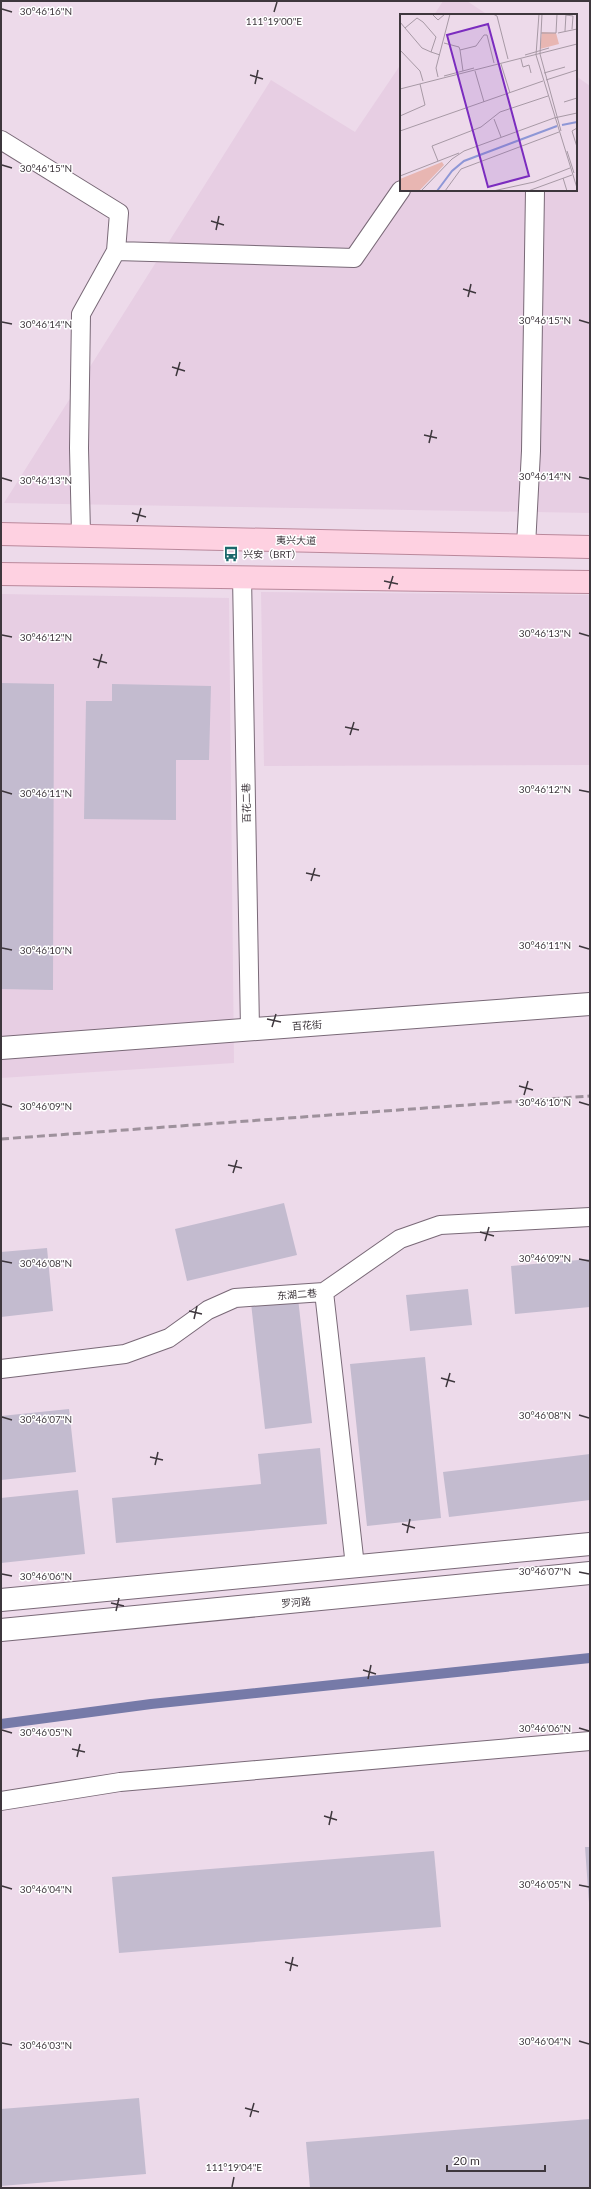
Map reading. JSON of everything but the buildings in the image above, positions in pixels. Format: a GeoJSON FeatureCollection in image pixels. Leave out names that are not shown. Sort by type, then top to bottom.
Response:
{"type":"FeatureCollection","features":[{"type":"Feature","properties":{"kind":"main road","name":"夷兴大道"},"geometry":{"type":"LineString","coordinates":[[1,534],[81,534],[526,546],[590,546]]}},
{"type":"Feature","properties":{"kind":"main road"},"geometry":{"type":"LineString","coordinates":[[1,574],[242,576],[590,582]]}},
{"type":"Feature","properties":{"kind":"main road","name":"百花街"},"geometry":{"type":"LineString","coordinates":[[1,1048],[590,1004]]}},
{"type":"Feature","properties":{"kind":"main road"},"geometry":{"type":"LineString","coordinates":[[1,1600],[590,1544]]}},
{"type":"Feature","properties":{"kind":"main road","name":"罗河路"},"geometry":{"type":"LineString","coordinates":[[1,1630],[590,1573]]}},
{"type":"Feature","properties":{"kind":"lane"},"geometry":{"type":"LineString","coordinates":[[1,140],[119,213],[116,251],[81,314],[79,448],[81,534]]}},
{"type":"Feature","properties":{"kind":"lane"},"geometry":{"type":"LineString","coordinates":[[116,251],[354,258],[400,191]]}},
{"type":"Feature","properties":{"kind":"lane"},"geometry":{"type":"LineString","coordinates":[[526,546],[531,451],[536,191]]}},
{"type":"Feature","properties":{"kind":"lane","name":"百花二巷"},"geometry":{"type":"LineString","coordinates":[[242,576],[250,1029]]}},
{"type":"Feature","properties":{"kind":"lane","name":"东湖二巷"},"geometry":{"type":"LineString","coordinates":[[1,1369],[125,1354],[169,1338],[208,1310],[235,1298],[324,1292],[400,1239],[440,1225],[590,1217]]}},
{"type":"Feature","properties":{"kind":"lane"},"geometry":{"type":"LineString","coordinates":[[324,1292],[355,1566]]}},
{"type":"Feature","properties":{"kind":"lane"},"geometry":{"type":"LineString","coordinates":[[1,1801],[120,1782],[590,1742]]}},
{"type":"Feature","properties":{"kind":"shaded area"},"geometry":{"type":"Polygon","coordinates":[[[443,1],[467,1],[486,14],[435,14],[443,1]]]}},
{"type":"Feature","properties":{"kind":"shaded area"},"geometry":{"type":"Polygon","coordinates":[[[400,65],[400,191],[577,191],[577,77],[590,86],[590,513],[4,503],[271,80],[355,132],[400,65]]]}},
{"type":"Feature","properties":{"kind":"shaded area"},"geometry":{"type":"Polygon","coordinates":[[[261,592],[590,595],[590,765],[264,766],[261,592]]]}},
{"type":"Feature","properties":{"kind":"shaded area"},"geometry":{"type":"Polygon","coordinates":[[[1,594],[229,598],[234,1063],[1,1078],[1,594]]]}},
{"type":"Feature","properties":{"kind":"waterway"},"geometry":{"type":"LineString","coordinates":[[1,1724],[151,1704],[590,1658]]}},
{"type":"Feature","properties":{"kind":"railway"},"geometry":{"type":"LineString","coordinates":[[1,1139],[590,1096]]}},
{"type":"Feature","properties":{"kind":"place","name":"兴安（BRT）"},"geometry":{"type":"Point","coordinates":[231,554]}}]}
